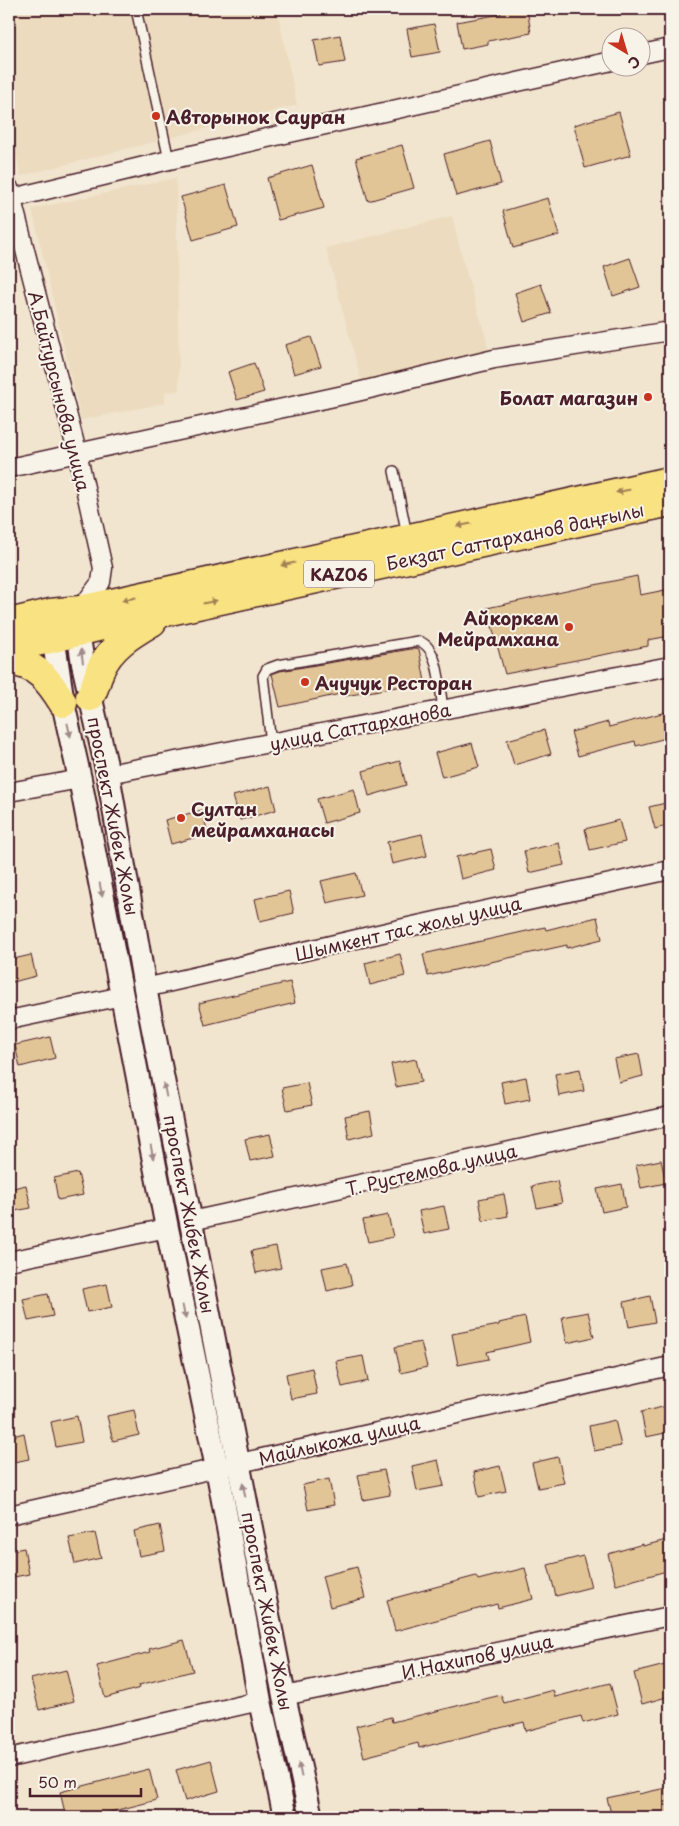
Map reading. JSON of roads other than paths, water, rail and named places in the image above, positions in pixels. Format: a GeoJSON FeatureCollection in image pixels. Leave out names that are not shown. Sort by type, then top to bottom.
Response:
{"type":"FeatureCollection","features":[{"type":"Feature","properties":{"kind":"main road","name":"Бекзат Саттарханов даңғылы"},"geometry":{"type":"LineString","coordinates":[[9,648],[71,617],[407,538],[670,481]]}},
{"type":"Feature","properties":{"kind":"main road","name":"Бекзат Саттарханов даңғылы"},"geometry":{"type":"LineString","coordinates":[[9,623],[170,611],[670,502]]}},
{"type":"Feature","properties":{"kind":"main road"},"geometry":{"type":"LineString","coordinates":[[90,696],[97,685],[100,671],[112,651],[124,639],[170,611]]}},
{"type":"Feature","properties":{"kind":"main road"},"geometry":{"type":"LineString","coordinates":[[9,662],[30,666],[38,672],[50,682],[63,703]]}},
{"type":"Feature","properties":{"kind":"street"},"geometry":{"type":"LineString","coordinates":[[652,52],[670,48]]}},
{"type":"Feature","properties":{"kind":"street"},"geometry":{"type":"LineString","coordinates":[[10,195],[602,63]]}},
{"type":"Feature","properties":{"kind":"street","name":"А.Байтурсынова улица"},"geometry":{"type":"LineString","coordinates":[[10,195],[77,452],[104,568],[101,582],[71,617]]}},
{"type":"Feature","properties":{"kind":"street"},"geometry":{"type":"LineString","coordinates":[[9,468],[356,392],[494,359],[670,331]]}},
{"type":"Feature","properties":{"kind":"street","name":"проспект Жибек Жолы"},"geometry":{"type":"LineString","coordinates":[[71,617],[108,774],[145,988],[191,1221],[228,1465],[260,1701],[285,1817]]}},
{"type":"Feature","properties":{"kind":"street","name":"проспект Жибек Жолы"},"geometry":{"type":"LineString","coordinates":[[71,617],[63,703],[80,779],[167,1228],[228,1465],[311,1817]]}},
{"type":"Feature","properties":{"kind":"street","name":"улица Саттарханова"},"geometry":{"type":"LineString","coordinates":[[108,774],[670,666]]}},
{"type":"Feature","properties":{"kind":"street"},"geometry":{"type":"LineString","coordinates":[[9,792],[80,779]]}},
{"type":"Feature","properties":{"kind":"street","name":"Шымкент тас жолы улица"},"geometry":{"type":"LineString","coordinates":[[145,988],[399,929],[670,870]]}},
{"type":"Feature","properties":{"kind":"street"},"geometry":{"type":"LineString","coordinates":[[9,1020],[122,996]]}},
{"type":"Feature","properties":{"kind":"street","name":"Т. Рустемова улица"},"geometry":{"type":"LineString","coordinates":[[191,1221],[670,1116]]}},
{"type":"Feature","properties":{"kind":"street"},"geometry":{"type":"LineString","coordinates":[[9,1261],[167,1228]]}},
{"type":"Feature","properties":{"kind":"street","name":"Майлыкожа улица"},"geometry":{"type":"LineString","coordinates":[[9,1515],[670,1366]]}},
{"type":"Feature","properties":{"kind":"street","name":"И.Нахипов улица"},"geometry":{"type":"LineString","coordinates":[[284,1696],[670,1616]]}},
{"type":"Feature","properties":{"kind":"street"},"geometry":{"type":"LineString","coordinates":[[9,1758],[260,1701]]}},
{"type":"Feature","properties":{"kind":"lane"},"geometry":{"type":"LineString","coordinates":[[136,9],[169,160]]}},
{"type":"Feature","properties":{"kind":"lane"},"geometry":{"type":"LineString","coordinates":[[394,471],[407,538]]}},
{"type":"Feature","properties":{"kind":"lane"},"geometry":{"type":"LineString","coordinates":[[271,743],[263,676],[266,669],[278,665],[422,642],[430,648],[435,660],[443,710]]}},
{"type":"Feature","properties":{"kind":"place","name":"Авторынок Сауран"},"geometry":{"type":"Point","coordinates":[156,116]}},
{"type":"Feature","properties":{"kind":"place","name":"Болат магазин"},"geometry":{"type":"Point","coordinates":[648,397]}},
{"type":"Feature","properties":{"kind":"place","name":"Айкоркем Мейрамхана"},"geometry":{"type":"Point","coordinates":[569,627]}},
{"type":"Feature","properties":{"kind":"place","name":"Ачучук Ресторан"},"geometry":{"type":"Point","coordinates":[305,682]}},
{"type":"Feature","properties":{"kind":"place","name":"Султан мейрамханасы"},"geometry":{"type":"Point","coordinates":[181,818]}}]}
